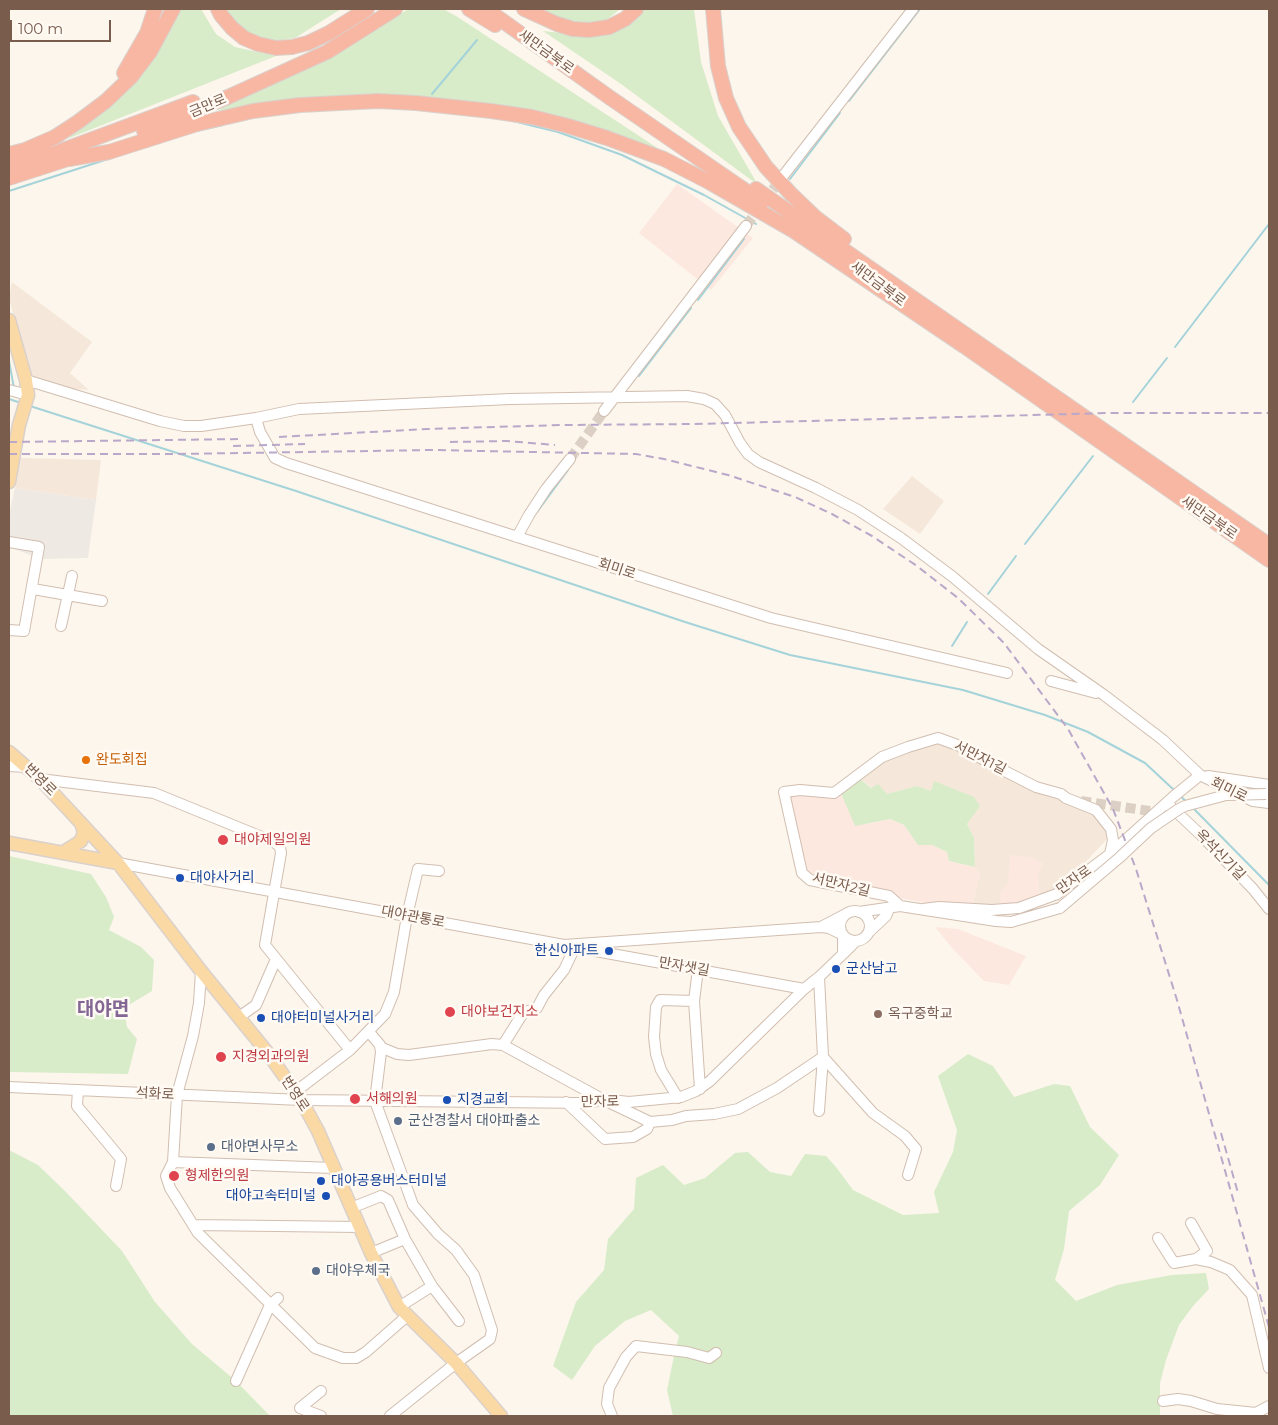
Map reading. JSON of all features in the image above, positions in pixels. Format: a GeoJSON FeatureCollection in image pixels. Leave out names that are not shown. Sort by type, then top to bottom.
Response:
{"type":"FeatureCollection","features":[{"type":"Feature","properties":{"kind":"highway"},"geometry":{"type":"LineString","coordinates":[[13,153],[49,135],[89,109],[113,86],[130,64],[143,41],[155,9]]}},
{"type":"Feature","properties":{"kind":"highway"},"geometry":{"type":"LineString","coordinates":[[13,153],[54,136],[78,122],[106,101],[131,77],[150,52],[173,9]]}},
{"type":"Feature","properties":{"kind":"highway"},"geometry":{"type":"LineString","coordinates":[[218,9],[232,28],[244,38],[258,44],[276,48],[308,43],[329,33],[367,9]]}},
{"type":"Feature","properties":{"kind":"highway","name":"금만로"},"geometry":{"type":"LineString","coordinates":[[9,164],[54,153],[97,139],[267,72],[317,48],[380,9]]}},
{"type":"Feature","properties":{"kind":"highway","name":"금만로"},"geometry":{"type":"LineString","coordinates":[[9,178],[69,160],[175,120],[327,52],[395,9]]}},
{"type":"Feature","properties":{"kind":"highway"},"geometry":{"type":"LineString","coordinates":[[360,32],[400,9]]}},
{"type":"Feature","properties":{"kind":"highway"},"geometry":{"type":"LineString","coordinates":[[469,9],[609,97]]}},
{"type":"Feature","properties":{"kind":"highway","name":"새만금북로"},"geometry":{"type":"LineString","coordinates":[[486,9],[609,97],[838,255],[1269,545]]}},
{"type":"Feature","properties":{"kind":"highway","name":"새만금북로"},"geometry":{"type":"LineString","coordinates":[[503,9],[1269,560]]}},
{"type":"Feature","properties":{"kind":"highway"},"geometry":{"type":"LineString","coordinates":[[524,9],[572,29],[589,30],[609,27],[625,19],[636,9]]}},
{"type":"Feature","properties":{"kind":"highway"},"geometry":{"type":"LineString","coordinates":[[707,9],[726,98],[739,126],[766,167],[815,217],[967,342]]}},
{"type":"Feature","properties":{"kind":"highway"},"geometry":{"type":"LineString","coordinates":[[713,9],[718,66]]}},
{"type":"Feature","properties":{"kind":"highway"},"geometry":{"type":"LineString","coordinates":[[69,160],[109,152],[197,124],[253,110],[300,105],[378,101],[491,110],[532,117],[606,138],[664,159],[709,182],[794,231],[967,342]]}},
{"type":"Feature","properties":{"kind":"main road"},"geometry":{"type":"LineString","coordinates":[[9,320],[26,380],[18,393],[23,414],[19,425],[9,482]]}},
{"type":"Feature","properties":{"kind":"main road","name":"번영로"},"geometry":{"type":"LineString","coordinates":[[9,752],[40,779],[118,863],[201,971],[267,1052],[298,1096],[318,1132],[370,1253],[403,1311],[456,1362],[502,1416]]}},
{"type":"Feature","properties":{"kind":"main road"},"geometry":{"type":"LineString","coordinates":[[62,852],[81,840],[84,832],[81,823]]}},
{"type":"Feature","properties":{"kind":"main road","name":"대야관통로"},"geometry":{"type":"LineString","coordinates":[[9,843],[118,863]]}},
{"type":"Feature","properties":{"kind":"street"},"geometry":{"type":"LineString","coordinates":[[783,176],[912,9]]}},
{"type":"Feature","properties":{"kind":"street"},"geometry":{"type":"LineString","coordinates":[[604,412],[746,226]]}},
{"type":"Feature","properties":{"kind":"street"},"geometry":{"type":"LineString","coordinates":[[26,380],[160,421],[184,426],[201,426],[256,418],[299,409],[616,397],[687,396],[704,399],[715,404],[725,416],[748,454],[759,462],[858,510],[901,538],[953,577],[1038,649],[1104,695],[1163,740],[1200,775]]}},
{"type":"Feature","properties":{"kind":"street","name":"회미로"},"geometry":{"type":"LineString","coordinates":[[256,418],[260,432],[275,458],[286,463],[771,618],[1007,672]]}},
{"type":"Feature","properties":{"kind":"street"},"geometry":{"type":"LineString","coordinates":[[517,537],[529,514],[570,459]]}},
{"type":"Feature","properties":{"kind":"street"},"geometry":{"type":"LineString","coordinates":[[9,542],[39,548],[24,630],[9,630]]}},
{"type":"Feature","properties":{"kind":"street"},"geometry":{"type":"LineString","coordinates":[[60,626],[72,576]]}},
{"type":"Feature","properties":{"kind":"street"},"geometry":{"type":"LineString","coordinates":[[32,589],[102,601]]}},
{"type":"Feature","properties":{"kind":"street"},"geometry":{"type":"LineString","coordinates":[[1051,681],[1104,695]]}},
{"type":"Feature","properties":{"kind":"street","name":"서만자1길"},"geometry":{"type":"LineString","coordinates":[[784,792],[800,790],[834,793],[882,757],[938,738],[960,746],[1036,787],[1061,794],[1066,798],[1096,810],[1111,829],[1114,840],[1110,854]]}},
{"type":"Feature","properties":{"kind":"street"},"geometry":{"type":"LineString","coordinates":[[9,766],[28,767]]}},
{"type":"Feature","properties":{"kind":"street","name":"회미로"},"geometry":{"type":"LineString","coordinates":[[1200,775],[1269,794]]}},
{"type":"Feature","properties":{"kind":"street","name":"회미로"},"geometry":{"type":"LineString","coordinates":[[1200,775],[1253,801],[1269,794]]}},
{"type":"Feature","properties":{"kind":"street","name":"만자로"},"geometry":{"type":"LineString","coordinates":[[922,909],[939,907],[992,910],[1019,908],[1057,894],[1110,854],[1154,811],[1200,775]]}},
{"type":"Feature","properties":{"kind":"street"},"geometry":{"type":"LineString","coordinates":[[40,779],[154,793],[274,842],[280,847],[281,853],[265,945],[350,1050]]}},
{"type":"Feature","properties":{"kind":"street","name":"서만자2길"},"geometry":{"type":"LineString","coordinates":[[784,792],[802,873],[810,880],[889,896],[900,906]]}},
{"type":"Feature","properties":{"kind":"street","name":"만자로"},"geometry":{"type":"LineString","coordinates":[[860,912],[900,906],[1011,922],[1060,908],[1151,828],[1179,809],[1226,795],[1269,794]]}},
{"type":"Feature","properties":{"kind":"street","name":"서만자1길"},"geometry":{"type":"LineString","coordinates":[[1066,798],[1081,801]]}},
{"type":"Feature","properties":{"kind":"street","name":"옥석신기길"},"geometry":{"type":"LineString","coordinates":[[1170,800],[1269,909]]}},
{"type":"Feature","properties":{"kind":"street","name":"대야관통로"},"geometry":{"type":"LineString","coordinates":[[118,863],[570,946],[821,926]]}},
{"type":"Feature","properties":{"kind":"street"},"geometry":{"type":"LineString","coordinates":[[298,1096],[350,1050],[385,1014],[394,992],[418,869],[438,871]]}},
{"type":"Feature","properties":{"kind":"street"},"geometry":{"type":"LineString","coordinates":[[821,926],[843,935],[848,940],[856,941],[863,939],[886,916],[889,909]]}},
{"type":"Feature","properties":{"kind":"street"},"geometry":{"type":"LineString","coordinates":[[821,926],[854,911],[860,912],[867,917],[870,922],[869,932]]}},
{"type":"Feature","properties":{"kind":"street"},"geometry":{"type":"LineString","coordinates":[[843,954],[843,935],[840,923],[845,914]]}},
{"type":"Feature","properties":{"kind":"street","name":"만자로"},"geometry":{"type":"LineString","coordinates":[[298,1096],[375,1101],[590,1103],[602,1099],[629,1102],[678,1098],[700,1089],[710,1081],[856,941]]}},
{"type":"Feature","properties":{"kind":"street"},"geometry":{"type":"LineString","coordinates":[[502,1045],[523,1013],[537,1008],[544,995],[569,961],[570,946]]}},
{"type":"Feature","properties":{"kind":"street","name":"만자샛길"},"geometry":{"type":"LineString","coordinates":[[570,946],[804,989]]}},
{"type":"Feature","properties":{"kind":"street"},"geometry":{"type":"LineString","coordinates":[[239,1017],[256,1005],[276,959]]}},
{"type":"Feature","properties":{"kind":"street"},"geometry":{"type":"LineString","coordinates":[[698,969],[694,1001],[700,1089]]}},
{"type":"Feature","properties":{"kind":"street"},"geometry":{"type":"LineString","coordinates":[[201,971],[199,1003],[193,1036],[177,1095],[173,1162],[166,1176],[170,1188],[198,1233],[315,1348],[343,1358],[356,1358],[366,1352],[403,1311],[432,1286]]}},
{"type":"Feature","properties":{"kind":"street"},"geometry":{"type":"LineString","coordinates":[[819,977],[823,1056],[819,1110]]}},
{"type":"Feature","properties":{"kind":"street"},"geometry":{"type":"LineString","coordinates":[[678,1098],[661,1070],[656,1054],[654,1036],[656,1007],[660,1000],[694,1001]]}},
{"type":"Feature","properties":{"kind":"street"},"geometry":{"type":"LineString","coordinates":[[369,1032],[380,1047],[397,1054],[408,1055],[492,1044],[502,1045],[602,1099],[650,1122],[738,1109],[777,1088],[823,1056]]}},
{"type":"Feature","properties":{"kind":"street"},"geometry":{"type":"LineString","coordinates":[[380,1047],[375,1101],[413,1205],[438,1234],[456,1250],[474,1275],[492,1330],[490,1338],[456,1362],[390,1416]]}},
{"type":"Feature","properties":{"kind":"street"},"geometry":{"type":"LineString","coordinates":[[823,1056],[873,1113],[905,1136],[916,1148],[908,1175]]}},
{"type":"Feature","properties":{"kind":"street","name":"석화로"},"geometry":{"type":"LineString","coordinates":[[9,1087],[177,1095],[298,1096]]}},
{"type":"Feature","properties":{"kind":"street"},"geometry":{"type":"LineString","coordinates":[[78,1090],[77,1106],[121,1159],[116,1186]]}},
{"type":"Feature","properties":{"kind":"street"},"geometry":{"type":"LineString","coordinates":[[566,1102],[604,1139],[633,1137],[647,1129],[650,1122]]}},
{"type":"Feature","properties":{"kind":"street"},"geometry":{"type":"LineString","coordinates":[[173,1162],[334,1168]]}},
{"type":"Feature","properties":{"kind":"street"},"geometry":{"type":"LineString","coordinates":[[351,1208],[381,1196],[388,1200],[405,1240],[432,1286],[459,1321]]}},
{"type":"Feature","properties":{"kind":"street"},"geometry":{"type":"LineString","coordinates":[[1191,1223],[1207,1251],[1196,1260]]}},
{"type":"Feature","properties":{"kind":"street"},"geometry":{"type":"LineString","coordinates":[[193,1225],[359,1227]]}},
{"type":"Feature","properties":{"kind":"street"},"geometry":{"type":"LineString","coordinates":[[1158,1238],[1174,1263],[1196,1260],[1210,1262],[1230,1270],[1252,1295],[1269,1368]]}},
{"type":"Feature","properties":{"kind":"street"},"geometry":{"type":"LineString","coordinates":[[370,1253],[405,1240]]}},
{"type":"Feature","properties":{"kind":"street"},"geometry":{"type":"LineString","coordinates":[[236,1381],[270,1305],[278,1298]]}},
{"type":"Feature","properties":{"kind":"street"},"geometry":{"type":"LineString","coordinates":[[612,1416],[607,1404],[609,1388],[626,1357],[636,1346],[687,1352],[709,1358],[716,1353]]}},
{"type":"Feature","properties":{"kind":"street"},"geometry":{"type":"LineString","coordinates":[[321,1391],[300,1408],[321,1416]]}},
{"type":"Feature","properties":{"kind":"street"},"geometry":{"type":"LineString","coordinates":[[1163,1401],[1178,1399],[1217,1409],[1256,1415],[1269,1406]]}},
{"type":"Feature","properties":{"kind":"shaded area"},"geometry":{"type":"Polygon","coordinates":[[[677,184],[753,238],[711,290],[639,233],[677,184]]]}},
{"type":"Feature","properties":{"kind":"shaded area"},"geometry":{"type":"Polygon","coordinates":[[[12,282],[92,342],[70,373],[89,390],[73,389],[31,376],[9,299],[12,282]]]}},
{"type":"Feature","properties":{"kind":"shaded area"},"geometry":{"type":"Polygon","coordinates":[[[21,458],[101,460],[96,500],[15,488],[21,458]]]}},
{"type":"Feature","properties":{"kind":"shaded area"},"geometry":{"type":"Polygon","coordinates":[[[912,476],[944,501],[920,534],[883,509],[912,476]]]}},
{"type":"Feature","properties":{"kind":"shaded area"},"geometry":{"type":"Polygon","coordinates":[[[15,488],[96,500],[88,558],[41,559],[9,547],[9,515],[15,488]]]}},
{"type":"Feature","properties":{"kind":"shaded area"},"geometry":{"type":"Polygon","coordinates":[[[940,741],[1092,810],[1105,825],[1109,837],[1059,890],[1040,897],[1037,878],[1008,883],[1001,906],[972,907],[980,873],[975,867],[974,838],[967,824],[979,806],[934,782],[931,791],[917,786],[887,794],[872,788],[859,778],[894,754],[940,741]]]}},
{"type":"Feature","properties":{"kind":"shaded area"},"geometry":{"type":"Polygon","coordinates":[[[840,791],[866,824],[890,819],[904,825],[918,845],[932,845],[947,852],[949,861],[975,867],[980,873],[972,907],[926,903],[900,898],[813,877],[805,872],[784,792],[840,791]]]}},
{"type":"Feature","properties":{"kind":"shaded area"},"geometry":{"type":"Polygon","coordinates":[[[1010,855],[1030,857],[1043,863],[1037,878],[1040,897],[1001,906],[1000,892],[1008,883],[1010,855]]]}},
{"type":"Feature","properties":{"kind":"shaded area"},"geometry":{"type":"Polygon","coordinates":[[[935,927],[958,929],[1026,956],[1009,985],[984,981],[952,948],[935,927]]]}},
{"type":"Feature","properties":{"kind":"green space"},"geometry":{"type":"Polygon","coordinates":[[[179,9],[201,9],[216,34],[235,47],[276,56],[67,139],[99,114],[152,61],[179,9]]]}},
{"type":"Feature","properties":{"kind":"green space"},"geometry":{"type":"Polygon","coordinates":[[[224,9],[341,9],[295,38],[269,42],[245,32],[226,14],[224,9]]]}},
{"type":"Feature","properties":{"kind":"green space"},"geometry":{"type":"Polygon","coordinates":[[[409,9],[443,9],[456,16],[682,164],[564,120],[433,98],[297,98],[216,113],[227,104],[409,9]]]}},
{"type":"Feature","properties":{"kind":"green space"},"geometry":{"type":"Polygon","coordinates":[[[536,9],[620,9],[604,22],[564,22],[536,9]]]}},
{"type":"Feature","properties":{"kind":"green space"},"geometry":{"type":"Polygon","coordinates":[[[643,9],[694,9],[701,62],[718,116],[758,185],[621,84],[543,31],[590,36],[643,9]]]}},
{"type":"Feature","properties":{"kind":"green space"},"geometry":{"type":"Polygon","coordinates":[[[859,778],[871,788],[878,784],[887,794],[917,786],[931,791],[934,781],[974,797],[980,806],[967,824],[974,838],[975,867],[949,861],[947,852],[932,845],[918,845],[904,825],[890,819],[855,826],[840,791],[859,778]]]}},
{"type":"Feature","properties":{"kind":"green space"},"geometry":{"type":"Polygon","coordinates":[[[9,856],[91,874],[106,897],[114,917],[109,930],[141,947],[154,960],[152,991],[124,1008],[127,1027],[137,1039],[128,1074],[9,1072],[9,856]]]}},
{"type":"Feature","properties":{"kind":"green space"},"geometry":{"type":"Polygon","coordinates":[[[968,1054],[993,1066],[1014,1097],[1054,1084],[1070,1086],[1090,1127],[1119,1155],[1100,1185],[1069,1211],[1064,1249],[1055,1280],[1076,1301],[1117,1285],[1172,1275],[1206,1273],[1209,1289],[1179,1325],[1166,1360],[1160,1383],[1160,1416],[673,1416],[667,1390],[679,1336],[651,1310],[625,1321],[595,1346],[572,1380],[553,1366],[576,1302],[604,1270],[608,1239],[634,1209],[636,1178],[663,1165],[684,1185],[705,1178],[735,1153],[748,1152],[770,1172],[791,1176],[805,1154],[826,1156],[853,1190],[903,1215],[939,1213],[934,1192],[953,1152],[957,1130],[938,1076],[968,1054]]]}},
{"type":"Feature","properties":{"kind":"green space"},"geometry":{"type":"Polygon","coordinates":[[[9,1150],[38,1165],[65,1191],[122,1251],[155,1302],[192,1344],[236,1381],[270,1416],[9,1416],[9,1150]]]}},
{"type":"Feature","properties":{"kind":"waterway"},"geometry":{"type":"LineString","coordinates":[[849,101],[920,9]]}},
{"type":"Feature","properties":{"kind":"waterway"},"geometry":{"type":"LineString","coordinates":[[432,94],[477,40]]}},
{"type":"Feature","properties":{"kind":"waterway"},"geometry":{"type":"LineString","coordinates":[[367,108],[387,108]]}},
{"type":"Feature","properties":{"kind":"waterway"},"geometry":{"type":"LineString","coordinates":[[790,179],[840,113]]}},
{"type":"Feature","properties":{"kind":"waterway"},"geometry":{"type":"LineString","coordinates":[[513,121],[558,132],[622,155],[704,195],[756,224]]}},
{"type":"Feature","properties":{"kind":"waterway"},"geometry":{"type":"LineString","coordinates":[[196,131],[223,125]]}},
{"type":"Feature","properties":{"kind":"waterway"},"geometry":{"type":"LineString","coordinates":[[9,191],[108,159]]}},
{"type":"Feature","properties":{"kind":"waterway"},"geometry":{"type":"LineString","coordinates":[[1175,347],[1269,224]]}},
{"type":"Feature","properties":{"kind":"waterway"},"geometry":{"type":"LineString","coordinates":[[698,300],[744,239]]}},
{"type":"Feature","properties":{"kind":"waterway"},"geometry":{"type":"LineString","coordinates":[[639,376],[691,308]]}},
{"type":"Feature","properties":{"kind":"waterway"},"geometry":{"type":"LineString","coordinates":[[1133,402],[1167,358]]}},
{"type":"Feature","properties":{"kind":"waterway"},"geometry":{"type":"LineString","coordinates":[[9,361],[14,388]]}},
{"type":"Feature","properties":{"kind":"waterway"},"geometry":{"type":"LineString","coordinates":[[9,399],[21,403]]}},
{"type":"Feature","properties":{"kind":"waterway"},"geometry":{"type":"LineString","coordinates":[[30,406],[296,491],[685,622],[790,655],[963,690],[1045,715],[1088,732],[1145,763],[1174,790]]}},
{"type":"Feature","properties":{"kind":"waterway"},"geometry":{"type":"LineString","coordinates":[[1025,544],[1093,456]]}},
{"type":"Feature","properties":{"kind":"waterway"},"geometry":{"type":"LineString","coordinates":[[537,512],[568,470]]}},
{"type":"Feature","properties":{"kind":"waterway"},"geometry":{"type":"LineString","coordinates":[[988,594],[1016,556]]}},
{"type":"Feature","properties":{"kind":"waterway"},"geometry":{"type":"LineString","coordinates":[[952,646],[967,622]]}},
{"type":"Feature","properties":{"kind":"waterway"},"geometry":{"type":"LineString","coordinates":[[1179,795],[1187,802]]}},
{"type":"Feature","properties":{"kind":"waterway"},"geometry":{"type":"LineString","coordinates":[[1192,807],[1269,885]]}},
{"type":"Feature","properties":{"kind":"tunnel"},"geometry":{"type":"LineString","coordinates":[[746,226],[783,176]]}},
{"type":"Feature","properties":{"kind":"tunnel"},"geometry":{"type":"LineString","coordinates":[[570,459],[604,411]]}},
{"type":"Feature","properties":{"kind":"tunnel"},"geometry":{"type":"LineString","coordinates":[[1081,801],[1150,811]]}},
{"type":"Feature","properties":{"kind":"railway"},"geometry":{"type":"LineString","coordinates":[[279,437],[427,429],[561,425],[695,424],[1109,413],[1269,413]]}},
{"type":"Feature","properties":{"kind":"railway"},"geometry":{"type":"LineString","coordinates":[[9,442],[241,439]]}},
{"type":"Feature","properties":{"kind":"railway"},"geometry":{"type":"LineString","coordinates":[[450,442],[507,441],[555,445]]}},
{"type":"Feature","properties":{"kind":"railway"},"geometry":{"type":"LineString","coordinates":[[233,446],[305,444]]}},
{"type":"Feature","properties":{"kind":"railway"},"geometry":{"type":"LineString","coordinates":[[9,454],[177,454],[432,450],[636,454],[728,475],[795,497],[832,514],[872,536],[917,566],[958,598],[1004,643],[1068,729],[1113,809],[1136,869],[1177,1000],[1269,1327]]}},
{"type":"Feature","properties":{"kind":"railway"},"geometry":{"type":"LineString","coordinates":[[1221,1133],[1238,1193]]}},
{"type":"Feature","properties":{"kind":"place","name":"완도회집"},"geometry":{"type":"Point","coordinates":[86,760]}},
{"type":"Feature","properties":{"kind":"place","name":"대야제일의원"},"geometry":{"type":"Point","coordinates":[223,840]}},
{"type":"Feature","properties":{"kind":"place","name":"대야사거리"},"geometry":{"type":"Point","coordinates":[180,878]}},
{"type":"Feature","properties":{"kind":"place","name":"한신아파트"},"geometry":{"type":"Point","coordinates":[609,951]}},
{"type":"Feature","properties":{"kind":"place","name":"군산남고"},"geometry":{"type":"Point","coordinates":[836,969]}},
{"type":"Feature","properties":{"kind":"place","name":"대야보건지소"},"geometry":{"type":"Point","coordinates":[450,1012]}},
{"type":"Feature","properties":{"kind":"place","name":"옥구중학교"},"geometry":{"type":"Point","coordinates":[878,1014]}},
{"type":"Feature","properties":{"kind":"place","name":"대야터미널사거리"},"geometry":{"type":"Point","coordinates":[261,1018]}},
{"type":"Feature","properties":{"kind":"place","name":"지경외과의원"},"geometry":{"type":"Point","coordinates":[221,1057]}},
{"type":"Feature","properties":{"kind":"place","name":"서해의원"},"geometry":{"type":"Point","coordinates":[355,1099]}},
{"type":"Feature","properties":{"kind":"place","name":"지경교회"},"geometry":{"type":"Point","coordinates":[447,1100]}},
{"type":"Feature","properties":{"kind":"place","name":"군산경찰서 대야파출소"},"geometry":{"type":"Point","coordinates":[398,1121]}},
{"type":"Feature","properties":{"kind":"place","name":"대야면사무소"},"geometry":{"type":"Point","coordinates":[211,1147]}},
{"type":"Feature","properties":{"kind":"place","name":"형제한의원"},"geometry":{"type":"Point","coordinates":[174,1176]}},
{"type":"Feature","properties":{"kind":"place","name":"대야공용버스터미널"},"geometry":{"type":"Point","coordinates":[321,1181]}},
{"type":"Feature","properties":{"kind":"place","name":"대야고속터미널"},"geometry":{"type":"Point","coordinates":[326,1196]}},
{"type":"Feature","properties":{"kind":"place","name":"대야우체국"},"geometry":{"type":"Point","coordinates":[316,1271]}},
{"type":"Feature","properties":{"kind":"district","name":"대야면"},"geometry":{"type":"Point","coordinates":[103,1009]}}]}
